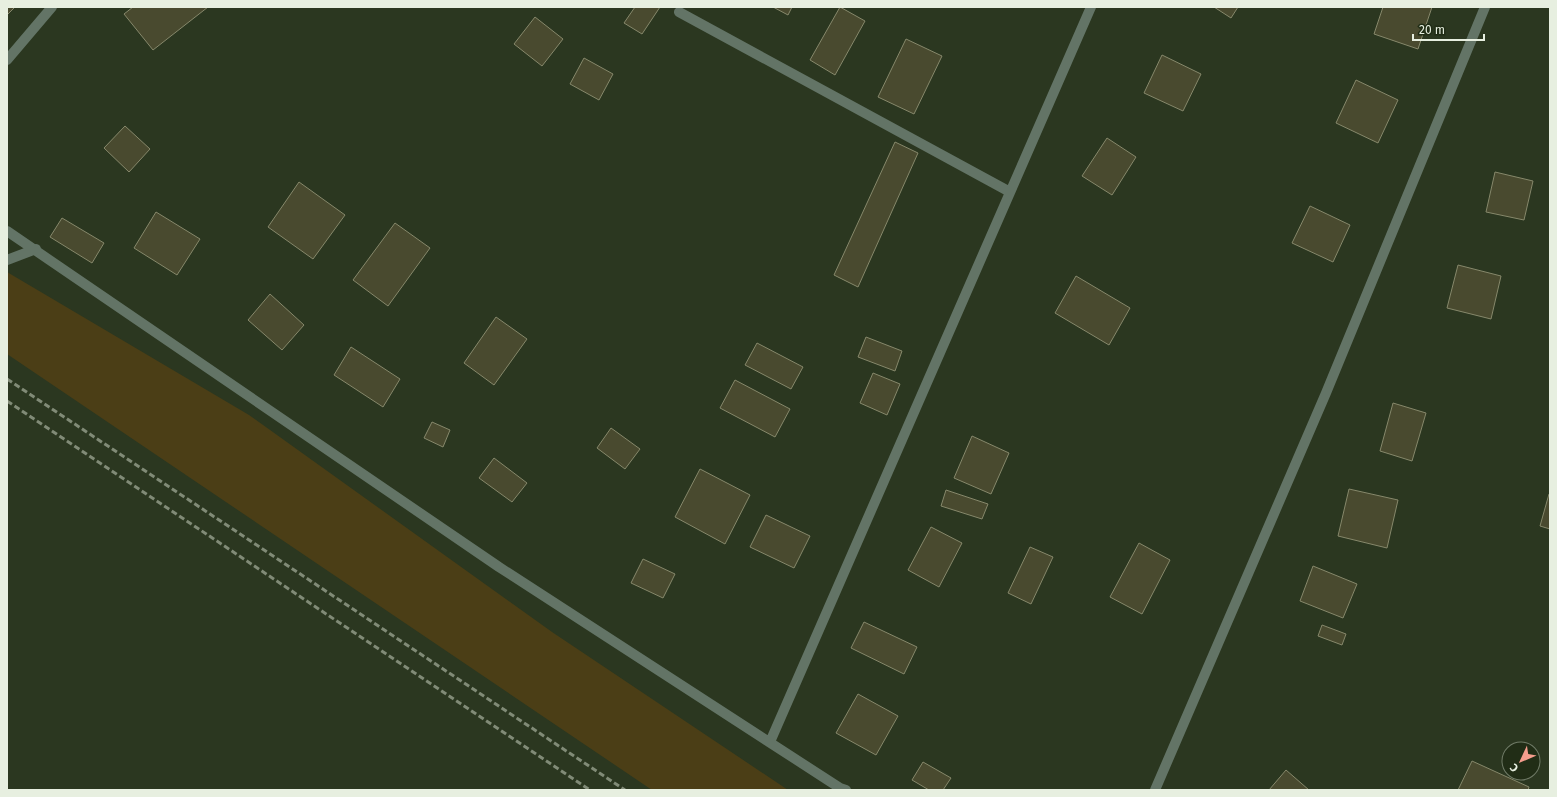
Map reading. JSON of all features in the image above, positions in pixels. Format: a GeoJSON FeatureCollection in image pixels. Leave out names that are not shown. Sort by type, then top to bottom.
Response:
{"type":"FeatureCollection","features":[{"type":"Feature","properties":{"kind":"street"},"geometry":{"type":"LineString","coordinates":[[7,60],[52,7]]}},
{"type":"Feature","properties":{"kind":"street"},"geometry":{"type":"LineString","coordinates":[[770,742],[1091,7]]}},
{"type":"Feature","properties":{"kind":"street"},"geometry":{"type":"LineString","coordinates":[[1155,790],[1326,393],[1485,7]]}},
{"type":"Feature","properties":{"kind":"street"},"geometry":{"type":"LineString","coordinates":[[679,12],[1010,192]]}},
{"type":"Feature","properties":{"kind":"street"},"geometry":{"type":"LineString","coordinates":[[7,230],[499,567],[840,788],[846,790]]}},
{"type":"Feature","properties":{"kind":"street"},"geometry":{"type":"LineString","coordinates":[[7,260],[36,249]]}},
{"type":"Feature","properties":{"kind":"shaded area"},"geometry":{"type":"Polygon","coordinates":[[[7,272],[249,415],[552,632],[788,790],[652,790],[7,354],[7,272]]]}},
{"type":"Feature","properties":{"kind":"building"},"geometry":{"type":"Polygon","coordinates":[[[7,7],[15,7],[7,15],[7,7]]]}},
{"type":"Feature","properties":{"kind":"building"},"geometry":{"type":"Polygon","coordinates":[[[133,7],[208,7],[153,50],[124,14],[133,7]]]}},
{"type":"Feature","properties":{"kind":"building"},"geometry":{"type":"Polygon","coordinates":[[[635,7],[660,7],[642,34],[624,23],[635,7]]]}},
{"type":"Feature","properties":{"kind":"building"},"geometry":{"type":"Polygon","coordinates":[[[773,7],[792,7],[788,15],[773,7]]]}},
{"type":"Feature","properties":{"kind":"building"},"geometry":{"type":"Polygon","coordinates":[[[840,7],[865,21],[835,75],[810,60],[840,7]]]}},
{"type":"Feature","properties":{"kind":"building"},"geometry":{"type":"Polygon","coordinates":[[[1214,7],[1238,7],[1231,18],[1214,7]]]}},
{"type":"Feature","properties":{"kind":"building"},"geometry":{"type":"Polygon","coordinates":[[[1383,7],[1432,7],[1418,49],[1374,34],[1383,7]]]}},
{"type":"Feature","properties":{"kind":"building"},"geometry":{"type":"Polygon","coordinates":[[[535,17],[563,39],[542,66],[514,44],[535,17]]]}},
{"type":"Feature","properties":{"kind":"building"},"geometry":{"type":"Polygon","coordinates":[[[906,39],[942,56],[914,114],[878,97],[906,39]]]}},
{"type":"Feature","properties":{"kind":"building"},"geometry":{"type":"Polygon","coordinates":[[[1162,55],[1201,74],[1183,111],[1144,93],[1162,55]]]}},
{"type":"Feature","properties":{"kind":"building"},"geometry":{"type":"Polygon","coordinates":[[[584,58],[613,74],[599,100],[570,84],[584,58]]]}},
{"type":"Feature","properties":{"kind":"building"},"geometry":{"type":"Polygon","coordinates":[[[1356,80],[1398,100],[1378,143],[1336,123],[1356,80]]]}},
{"type":"Feature","properties":{"kind":"building"},"geometry":{"type":"Polygon","coordinates":[[[125,126],[150,149],[129,172],[104,148],[125,126]]]}},
{"type":"Feature","properties":{"kind":"building"},"geometry":{"type":"Polygon","coordinates":[[[1107,138],[1136,157],[1112,195],[1082,176],[1107,138]]]}},
{"type":"Feature","properties":{"kind":"building"},"geometry":{"type":"Polygon","coordinates":[[[895,142],[918,153],[858,287],[834,275],[895,142]]]}},
{"type":"Feature","properties":{"kind":"building"},"geometry":{"type":"Polygon","coordinates":[[[1495,172],[1533,181],[1524,220],[1486,212],[1495,172]]]}},
{"type":"Feature","properties":{"kind":"building"},"geometry":{"type":"Polygon","coordinates":[[[299,182],[345,215],[313,259],[268,227],[299,182]]]}},
{"type":"Feature","properties":{"kind":"building"},"geometry":{"type":"Polygon","coordinates":[[[1310,206],[1350,225],[1333,262],[1292,243],[1310,206]]]}},
{"type":"Feature","properties":{"kind":"building"},"geometry":{"type":"Polygon","coordinates":[[[156,212],[200,239],[177,275],[134,248],[156,212]]]}},
{"type":"Feature","properties":{"kind":"building"},"geometry":{"type":"Polygon","coordinates":[[[62,218],[104,243],[92,263],[50,237],[62,218]]]}},
{"type":"Feature","properties":{"kind":"building"},"geometry":{"type":"Polygon","coordinates":[[[395,223],[430,248],[388,306],[353,280],[395,223]]]}},
{"type":"Feature","properties":{"kind":"building"},"geometry":{"type":"Polygon","coordinates":[[[1458,265],[1501,276],[1491,319],[1447,308],[1458,265]]]}},
{"type":"Feature","properties":{"kind":"building"},"geometry":{"type":"Polygon","coordinates":[[[1076,276],[1130,308],[1109,345],[1055,313],[1076,276]]]}},
{"type":"Feature","properties":{"kind":"building"},"geometry":{"type":"Polygon","coordinates":[[[270,294],[304,325],[282,350],[248,320],[270,294]]]}},
{"type":"Feature","properties":{"kind":"building"},"geometry":{"type":"Polygon","coordinates":[[[496,317],[527,339],[494,385],[464,363],[496,317]]]}},
{"type":"Feature","properties":{"kind":"building"},"geometry":{"type":"Polygon","coordinates":[[[866,337],[902,351],[895,371],[858,357],[866,337]]]}},
{"type":"Feature","properties":{"kind":"building"},"geometry":{"type":"Polygon","coordinates":[[[757,343],[803,367],[791,389],[745,365],[757,343]]]}},
{"type":"Feature","properties":{"kind":"building"},"geometry":{"type":"Polygon","coordinates":[[[351,347],[400,379],[383,407],[334,375],[351,347]]]}},
{"type":"Feature","properties":{"kind":"building"},"geometry":{"type":"Polygon","coordinates":[[[873,373],[900,384],[887,415],[860,403],[873,373]]]}},
{"type":"Feature","properties":{"kind":"building"},"geometry":{"type":"Polygon","coordinates":[[[735,380],[790,409],[775,437],[720,408],[735,380]]]}},
{"type":"Feature","properties":{"kind":"building"},"geometry":{"type":"Polygon","coordinates":[[[1393,403],[1426,413],[1412,461],[1380,451],[1393,403]]]}},
{"type":"Feature","properties":{"kind":"building"},"geometry":{"type":"Polygon","coordinates":[[[432,422],[450,430],[443,447],[424,438],[432,422]]]}},
{"type":"Feature","properties":{"kind":"building"},"geometry":{"type":"Polygon","coordinates":[[[611,428],[640,449],[625,469],[597,448],[611,428]]]}},
{"type":"Feature","properties":{"kind":"building"},"geometry":{"type":"Polygon","coordinates":[[[972,436],[1009,453],[991,494],[954,478],[972,436]]]}},
{"type":"Feature","properties":{"kind":"building"},"geometry":{"type":"Polygon","coordinates":[[[494,458],[527,483],[512,502],[479,478],[494,458]]]}},
{"type":"Feature","properties":{"kind":"building"},"geometry":{"type":"Polygon","coordinates":[[[700,469],[750,495],[725,544],[675,517],[700,469]]]}},
{"type":"Feature","properties":{"kind":"building"},"geometry":{"type":"Polygon","coordinates":[[[1349,489],[1398,500],[1387,548],[1338,536],[1349,489]]]}},
{"type":"Feature","properties":{"kind":"building"},"geometry":{"type":"Polygon","coordinates":[[[946,490],[988,504],[982,519],[941,506],[946,490]]]}},
{"type":"Feature","properties":{"kind":"building"},"geometry":{"type":"Polygon","coordinates":[[[1550,494],[1550,529],[1540,526],[1550,494]]]}},
{"type":"Feature","properties":{"kind":"building"},"geometry":{"type":"Polygon","coordinates":[[[766,515],[810,536],[794,568],[750,547],[766,515]]]}},
{"type":"Feature","properties":{"kind":"building"},"geometry":{"type":"Polygon","coordinates":[[[931,527],[962,543],[939,587],[908,570],[931,527]]]}},
{"type":"Feature","properties":{"kind":"building"},"geometry":{"type":"Polygon","coordinates":[[[1139,543],[1170,560],[1142,614],[1110,597],[1139,543]]]}},
{"type":"Feature","properties":{"kind":"building"},"geometry":{"type":"Polygon","coordinates":[[[1030,547],[1053,557],[1031,604],[1008,593],[1030,547]]]}},
{"type":"Feature","properties":{"kind":"building"},"geometry":{"type":"Polygon","coordinates":[[[643,559],[675,574],[663,598],[631,583],[643,559]]]}},
{"type":"Feature","properties":{"kind":"building"},"geometry":{"type":"Polygon","coordinates":[[[1313,566],[1357,584],[1343,618],[1300,601],[1313,566]]]}},
{"type":"Feature","properties":{"kind":"building"},"geometry":{"type":"Polygon","coordinates":[[[864,622],[917,647],[904,674],[851,648],[864,622]]]}},
{"type":"Feature","properties":{"kind":"building"},"geometry":{"type":"Polygon","coordinates":[[[1322,625],[1346,634],[1342,645],[1318,636],[1322,625]]]}},
{"type":"Feature","properties":{"kind":"building"},"geometry":{"type":"Polygon","coordinates":[[[858,694],[898,716],[876,755],[836,733],[858,694]]]}},
{"type":"Feature","properties":{"kind":"building"},"geometry":{"type":"Polygon","coordinates":[[[1472,761],[1501,774],[1501,781],[1516,781],[1529,787],[1528,790],[1458,790],[1472,761]]]}},
{"type":"Feature","properties":{"kind":"building"},"geometry":{"type":"Polygon","coordinates":[[[923,762],[951,778],[943,790],[929,790],[912,780],[923,762]]]}},
{"type":"Feature","properties":{"kind":"building"},"geometry":{"type":"Polygon","coordinates":[[[1286,770],[1309,790],[1269,790],[1286,770]]]}},
{"type":"Feature","properties":{"kind":"railway"},"geometry":{"type":"LineString","coordinates":[[7,379],[625,790]]}},
{"type":"Feature","properties":{"kind":"railway"},"geometry":{"type":"LineString","coordinates":[[7,401],[590,790]]}}]}
